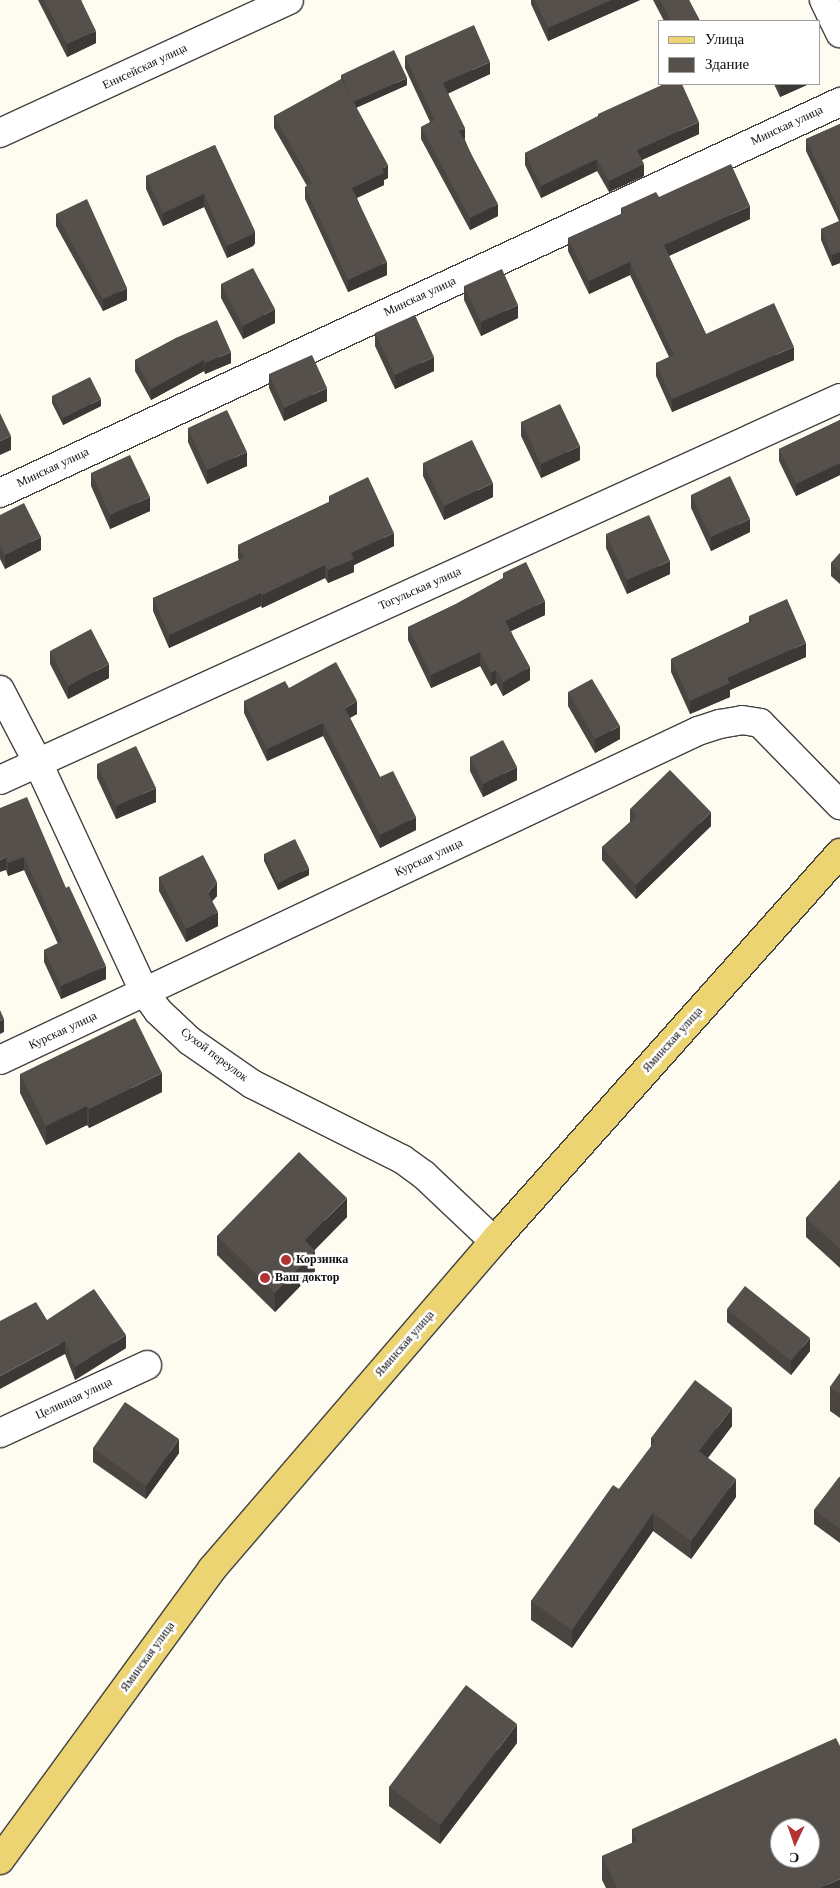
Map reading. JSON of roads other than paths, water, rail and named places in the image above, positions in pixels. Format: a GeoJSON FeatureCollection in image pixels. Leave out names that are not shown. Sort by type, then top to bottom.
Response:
{"type":"FeatureCollection","features":[{"type":"Feature","properties":{"kind":"main road","name":"Яминская улица"},"geometry":{"type":"LineString","coordinates":[[0,1860],[207,1576],[494,1241],[840,852]]}},
{"type":"Feature","properties":{"kind":"street","name":"Енисейская улица"},"geometry":{"type":"LineString","coordinates":[[0,133],[289,0]]}},
{"type":"Feature","properties":{"kind":"street"},"geometry":{"type":"LineString","coordinates":[[824,0],[840,33]]}},
{"type":"Feature","properties":{"kind":"street","name":"Минская улица"},"geometry":{"type":"LineString","coordinates":[[0,493],[840,102]]}},
{"type":"Feature","properties":{"kind":"street","name":"Тогульская улица"},"geometry":{"type":"LineString","coordinates":[[0,780],[840,398]]}},
{"type":"Feature","properties":{"kind":"street","name":"Сухой переулок"},"geometry":{"type":"LineString","coordinates":[[0,690],[38,763],[145,993],[158,1011],[190,1040],[252,1084],[375,1144],[424,1175],[494,1241]]}},
{"type":"Feature","properties":{"kind":"street","name":"Курская улица"},"geometry":{"type":"LineString","coordinates":[[0,1060],[689,735],[720,724],[742,720],[760,723],[840,804]]}},
{"type":"Feature","properties":{"kind":"street","name":"Целинная улица"},"geometry":{"type":"LineString","coordinates":[[0,1433],[148,1366]]}},
{"type":"Feature","properties":{"kind":"place","name":"Корзинка"},"geometry":{"type":"Point","coordinates":[286,1260]}},
{"type":"Feature","properties":{"kind":"place","name":"Ваш доктор"},"geometry":{"type":"Point","coordinates":[265,1278]}}]}
